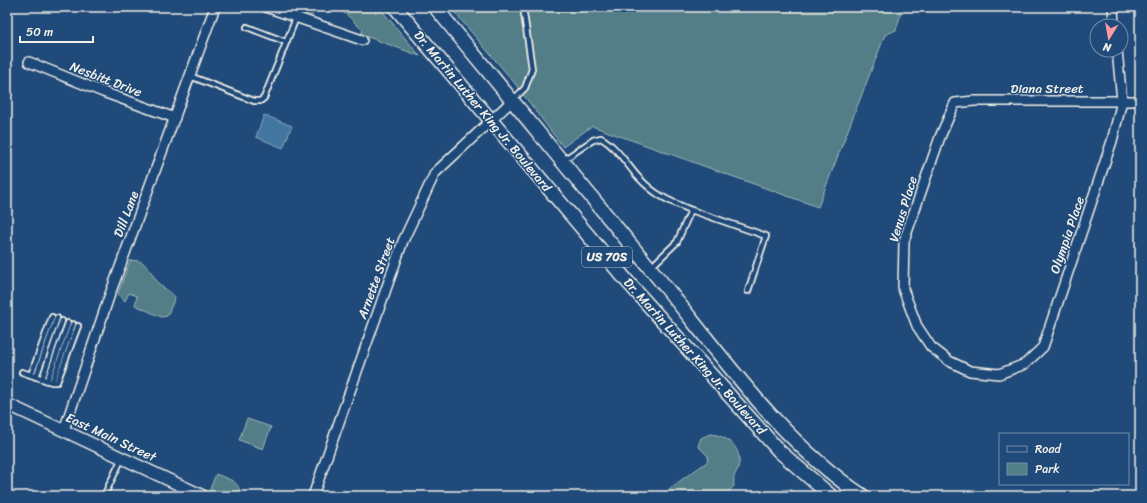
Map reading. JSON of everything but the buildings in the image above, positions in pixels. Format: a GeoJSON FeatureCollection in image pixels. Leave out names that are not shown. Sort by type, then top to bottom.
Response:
{"type":"FeatureCollection","features":[{"type":"Feature","properties":{"kind":"main road","name":"Dr. Martin Luther King Jr. Boulevard"},"geometry":{"type":"LineString","coordinates":[[395,7],[626,280],[779,451],[831,496]]}},
{"type":"Feature","properties":{"kind":"main road","name":"Dr. Martin Luther King Jr. Boulevard"},"geometry":{"type":"LineString","coordinates":[[435,7],[513,100],[746,386],[803,448],[844,484],[863,496]]}},
{"type":"Feature","properties":{"kind":"street","name":"Dill Lane"},"geometry":{"type":"LineString","coordinates":[[64,430],[109,297],[215,7]]}},
{"type":"Feature","properties":{"kind":"street"},"geometry":{"type":"LineString","coordinates":[[266,7],[362,40]]}},
{"type":"Feature","properties":{"kind":"street"},"geometry":{"type":"LineString","coordinates":[[1113,7],[1114,18]]}},
{"type":"Feature","properties":{"kind":"street","name":"Olympia Place"},"geometry":{"type":"LineString","coordinates":[[970,370],[999,374],[1025,364],[1043,347],[1112,141],[1122,102],[1118,58]]}},
{"type":"Feature","properties":{"kind":"street","name":"Nesbitt Drive"},"geometry":{"type":"LineString","coordinates":[[29,62],[103,92],[175,118]]}},
{"type":"Feature","properties":{"kind":"street","name":"Arnette Street"},"geometry":{"type":"LineString","coordinates":[[313,496],[403,241],[430,182],[435,173],[513,100]]}},
{"type":"Feature","properties":{"kind":"street","name":"Diana Street"},"geometry":{"type":"LineString","coordinates":[[955,103],[1140,101]]}},
{"type":"Feature","properties":{"kind":"street","name":"Venus Place"},"geometry":{"type":"LineString","coordinates":[[955,103],[940,137],[904,241],[903,289],[918,326],[931,347],[949,362],[970,370]]}},
{"type":"Feature","properties":{"kind":"street","name":"East Main Street"},"geometry":{"type":"LineString","coordinates":[[7,404],[203,496]]}},
{"type":"Feature","properties":{"kind":"lane"},"geometry":{"type":"LineString","coordinates":[[513,100],[525,88],[532,69],[523,7]]}},
{"type":"Feature","properties":{"kind":"lane"},"geometry":{"type":"LineString","coordinates":[[190,76],[254,101],[260,101],[264,98],[296,18]]}},
{"type":"Feature","properties":{"kind":"lane"},"geometry":{"type":"LineString","coordinates":[[247,27],[286,42]]}},
{"type":"Feature","properties":{"kind":"lane"},"geometry":{"type":"LineString","coordinates":[[562,161],[593,140],[601,138],[610,144],[640,178],[659,196],[691,210],[766,236],[748,291]]}},
{"type":"Feature","properties":{"kind":"lane"},"geometry":{"type":"LineString","coordinates":[[649,268],[678,242],[691,210]]}},
{"type":"Feature","properties":{"kind":"lane"},"geometry":{"type":"LineString","coordinates":[[34,376],[54,318]]}},
{"type":"Feature","properties":{"kind":"lane"},"geometry":{"type":"LineString","coordinates":[[42,379],[62,320]]}},
{"type":"Feature","properties":{"kind":"lane"},"geometry":{"type":"LineString","coordinates":[[50,382],[68,323]]}},
{"type":"Feature","properties":{"kind":"lane"},"geometry":{"type":"LineString","coordinates":[[22,372],[50,382],[57,382],[76,325]]}},
{"type":"Feature","properties":{"kind":"lane"},"geometry":{"type":"LineString","coordinates":[[104,496],[122,458]]}},
{"type":"Feature","properties":{"kind":"green space"},"geometry":{"type":"Polygon","coordinates":[[[280,7],[379,7],[420,56],[360,34],[363,31],[346,14],[336,9],[321,9],[310,17],[280,7]]]}},
{"type":"Feature","properties":{"kind":"green space"},"geometry":{"type":"Polygon","coordinates":[[[450,7],[903,7],[896,30],[885,35],[818,207],[592,126],[563,147],[513,81],[450,7]]]}},
{"type":"Feature","properties":{"kind":"green space"},"geometry":{"type":"Polygon","coordinates":[[[136,260],[145,264],[160,285],[174,296],[175,298],[167,316],[161,317],[135,305],[137,296],[129,293],[125,301],[119,296],[118,293],[130,261],[136,260]]]}},
{"type":"Feature","properties":{"kind":"green space"},"geometry":{"type":"Polygon","coordinates":[[[247,419],[271,427],[263,449],[239,440],[247,419]]]}},
{"type":"Feature","properties":{"kind":"green space"},"geometry":{"type":"Polygon","coordinates":[[[710,434],[728,440],[733,444],[739,455],[738,468],[734,478],[734,486],[725,496],[664,496],[670,488],[707,462],[708,456],[698,446],[701,438],[710,434]]]}},
{"type":"Feature","properties":{"kind":"green space"},"geometry":{"type":"Polygon","coordinates":[[[216,474],[233,481],[240,491],[240,496],[211,495],[210,489],[216,474]]]}},
{"type":"Feature","properties":{"kind":"green space"},"geometry":{"type":"Polygon","coordinates":[[[791,489],[798,496],[784,496],[783,490],[791,489]]]}},
{"type":"Feature","properties":{"kind":"water"},"geometry":{"type":"Polygon","coordinates":[[[264,115],[292,126],[283,148],[256,137],[264,115]]]}}]}
